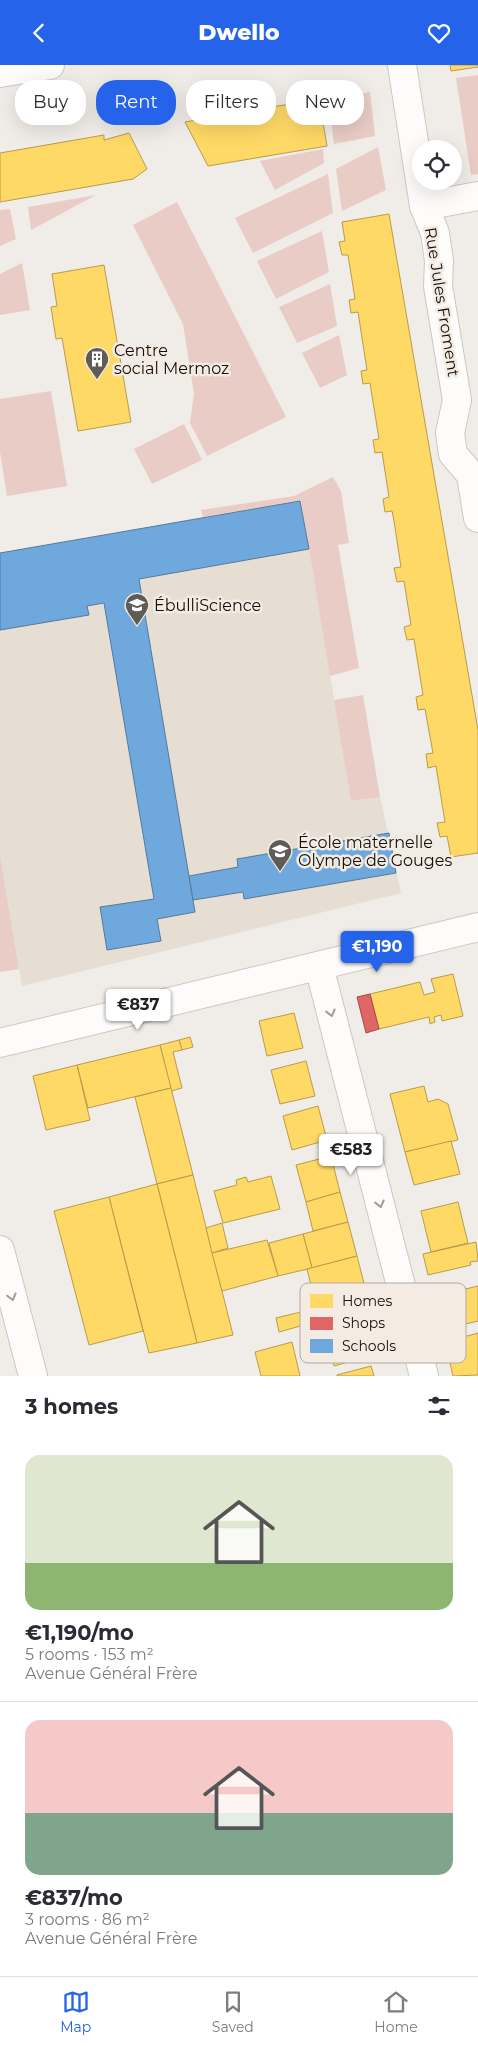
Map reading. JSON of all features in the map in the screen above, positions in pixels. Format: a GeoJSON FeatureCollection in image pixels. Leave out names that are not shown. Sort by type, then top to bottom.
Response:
{"type":"FeatureCollection","features":[{"type":"Feature","properties":{"kind":"street"},"geometry":{"type":"LineString","coordinates":[[0,73],[50,65]]}},
{"type":"Feature","properties":{"kind":"street","name":"Rue Jules Froment"},"geometry":{"type":"LineString","coordinates":[[402,65],[424,206],[435,233],[439,261],[438,286],[468,397],[450,433],[453,454],[471,475],[478,518]]}},
{"type":"Feature","properties":{"kind":"street","name":"Rue Jules Froment"},"geometry":{"type":"LineString","coordinates":[[424,206],[478,196]]}},
{"type":"Feature","properties":{"kind":"street"},"geometry":{"type":"LineString","coordinates":[[0,1043],[478,927]]}},
{"type":"Feature","properties":{"kind":"street"},"geometry":{"type":"LineString","coordinates":[[319,966],[400,1283]]}},
{"type":"Feature","properties":{"kind":"street"},"geometry":{"type":"LineString","coordinates":[[0,1250],[33,1376]]}},
{"type":"Feature","properties":{"kind":"street"},"geometry":{"type":"LineString","coordinates":[[421,1363],[424,1376]]}},
{"type":"Feature","properties":{"kind":"shaded area"},"geometry":{"type":"Polygon","coordinates":[[[478,75],[478,174],[471,175],[456,78],[478,75]]]}},
{"type":"Feature","properties":{"kind":"shaded area"},"geometry":{"type":"Polygon","coordinates":[[[370,92],[375,136],[334,144],[332,125],[364,125],[364,93],[370,92]]]}},
{"type":"Feature","properties":{"kind":"shaded area"},"geometry":{"type":"Polygon","coordinates":[[[378,147],[386,190],[342,211],[336,169],[378,147]]]}},
{"type":"Feature","properties":{"kind":"shaded area"},"geometry":{"type":"Polygon","coordinates":[[[323,149],[324,163],[275,190],[260,161],[323,149]]]}},
{"type":"Feature","properties":{"kind":"shaded area"},"geometry":{"type":"Polygon","coordinates":[[[328,174],[333,213],[253,253],[235,218],[328,174]]]}},
{"type":"Feature","properties":{"kind":"shaded area"},"geometry":{"type":"Polygon","coordinates":[[[96,195],[31,230],[28,207],[96,195]]]}},
{"type":"Feature","properties":{"kind":"shaded area"},"geometry":{"type":"Polygon","coordinates":[[[177,202],[286,417],[207,456],[190,423],[194,394],[183,324],[133,225],[177,202]]]}},
{"type":"Feature","properties":{"kind":"shaded area"},"geometry":{"type":"Polygon","coordinates":[[[10,209],[16,239],[0,246],[0,210],[10,209]]]}},
{"type":"Feature","properties":{"kind":"shaded area"},"geometry":{"type":"Polygon","coordinates":[[[322,231],[329,272],[276,299],[257,261],[322,231]]]}},
{"type":"Feature","properties":{"kind":"shaded area"},"geometry":{"type":"Polygon","coordinates":[[[22,263],[30,310],[0,315],[0,274],[22,263]]]}},
{"type":"Feature","properties":{"kind":"shaded area"},"geometry":{"type":"Polygon","coordinates":[[[330,284],[337,326],[297,343],[279,307],[330,284]]]}},
{"type":"Feature","properties":{"kind":"shaded area"},"geometry":{"type":"Polygon","coordinates":[[[339,335],[347,375],[320,388],[302,353],[339,335]]]}},
{"type":"Feature","properties":{"kind":"shaded area"},"geometry":{"type":"Polygon","coordinates":[[[51,391],[67,486],[7,496],[0,452],[0,399],[51,391]]]}},
{"type":"Feature","properties":{"kind":"shaded area"},"geometry":{"type":"Polygon","coordinates":[[[184,424],[202,460],[152,484],[134,449],[184,424]]]}},
{"type":"Feature","properties":{"kind":"shaded area"},"geometry":{"type":"Polygon","coordinates":[[[333,477],[341,491],[349,543],[338,545],[359,668],[330,676],[301,500],[203,517],[201,510],[294,496],[333,477]]]}},
{"type":"Feature","properties":{"kind":"shaded area"},"geometry":{"type":"Polygon","coordinates":[[[301,499],[351,801],[380,797],[401,893],[22,986],[0,855],[0,554],[301,499]]]}},
{"type":"Feature","properties":{"kind":"shaded area"},"geometry":{"type":"Polygon","coordinates":[[[363,695],[380,797],[351,801],[334,700],[363,695]]]}},
{"type":"Feature","properties":{"kind":"shaded area"},"geometry":{"type":"Polygon","coordinates":[[[0,855],[19,969],[0,972],[0,855]]]}},
{"type":"Feature","properties":{"kind":"building: Homes"},"geometry":{"type":"Polygon","coordinates":[[[450,65],[478,65],[478,67],[451,71],[450,65]]]}},
{"type":"Feature","properties":{"kind":"building: Homes"},"geometry":{"type":"Polygon","coordinates":[[[286,105],[286,125],[323,125],[327,146],[208,166],[187,125],[276,125],[276,106],[286,105]]]}},
{"type":"Feature","properties":{"kind":"building: Homes"},"geometry":{"type":"Polygon","coordinates":[[[129,133],[147,169],[133,179],[0,202],[0,153],[104,135],[104,140],[129,133]]]}},
{"type":"Feature","properties":{"kind":"building: Homes"},"geometry":{"type":"Polygon","coordinates":[[[389,214],[478,730],[478,853],[451,857],[447,836],[440,837],[437,823],[445,822],[436,766],[428,768],[426,754],[433,753],[425,709],[418,710],[416,697],[423,695],[414,639],[407,640],[404,627],[411,625],[404,581],[397,582],[394,568],[401,567],[394,521],[392,511],[385,512],[383,499],[389,497],[382,452],[375,453],[373,440],[379,439],[370,383],[363,384],[361,371],[367,370],[358,312],[351,313],[349,300],[355,299],[348,255],[342,255],[339,242],[345,241],[342,222],[389,214]]]}},
{"type":"Feature","properties":{"kind":"building: Homes","name":"Centre social Mermoz"},"geometry":{"type":"Polygon","coordinates":[[[104,265],[131,422],[78,431],[62,338],[56,339],[51,307],[57,306],[52,274],[104,265]]]}},
{"type":"Feature","properties":{"kind":"building: Homes"},"geometry":{"type":"Polygon","coordinates":[[[453,974],[463,1016],[442,1021],[441,1015],[434,1017],[435,1022],[430,1024],[429,1017],[379,1029],[370,994],[420,982],[424,995],[435,992],[431,979],[453,974]]]}},
{"type":"Feature","properties":{"kind":"building: Homes"},"geometry":{"type":"Polygon","coordinates":[[[294,1013],[303,1048],[267,1056],[259,1021],[294,1013]]]}},
{"type":"Feature","properties":{"kind":"building: Homes"},"geometry":{"type":"Polygon","coordinates":[[[190,1037],[193,1047],[182,1050],[179,1040],[190,1037]]]}},
{"type":"Feature","properties":{"kind":"building: Homes"},"geometry":{"type":"Polygon","coordinates":[[[179,1040],[182,1050],[173,1052],[182,1088],[171,1091],[160,1045],[179,1040]]]}},
{"type":"Feature","properties":{"kind":"building: Homes"},"geometry":{"type":"Polygon","coordinates":[[[160,1045],[171,1088],[88,1108],[77,1065],[160,1045]]]}},
{"type":"Feature","properties":{"kind":"building: Homes"},"geometry":{"type":"Polygon","coordinates":[[[306,1061],[315,1096],[280,1104],[271,1070],[306,1061]]]}},
{"type":"Feature","properties":{"kind":"building: Homes"},"geometry":{"type":"Polygon","coordinates":[[[77,1065],[90,1120],[46,1130],[33,1076],[77,1065]]]}},
{"type":"Feature","properties":{"kind":"building: Homes"},"geometry":{"type":"Polygon","coordinates":[[[424,1086],[428,1102],[438,1099],[448,1104],[458,1140],[405,1152],[390,1094],[424,1086]]]}},
{"type":"Feature","properties":{"kind":"building: Homes"},"geometry":{"type":"Polygon","coordinates":[[[171,1088],[193,1175],[157,1184],[135,1097],[171,1088]]]}},
{"type":"Feature","properties":{"kind":"building: Homes"},"geometry":{"type":"Polygon","coordinates":[[[318,1106],[327,1140],[292,1150],[283,1116],[318,1106]]]}},
{"type":"Feature","properties":{"kind":"building: Homes"},"geometry":{"type":"Polygon","coordinates":[[[451,1141],[460,1174],[414,1185],[405,1152],[451,1141]]]}},
{"type":"Feature","properties":{"kind":"building: Homes"},"geometry":{"type":"Polygon","coordinates":[[[331,1156],[340,1192],[306,1202],[296,1165],[331,1156]]]}},
{"type":"Feature","properties":{"kind":"building: Homes"},"geometry":{"type":"Polygon","coordinates":[[[193,1175],[233,1335],[197,1343],[157,1184],[193,1175]]]}},
{"type":"Feature","properties":{"kind":"building: Homes"},"geometry":{"type":"Polygon","coordinates":[[[271,1176],[280,1209],[223,1223],[214,1191],[237,1185],[236,1180],[246,1177],[248,1182],[271,1176]]]}},
{"type":"Feature","properties":{"kind":"building: Homes"},"geometry":{"type":"Polygon","coordinates":[[[157,1184],[197,1343],[149,1353],[109,1197],[157,1184]]]}},
{"type":"Feature","properties":{"kind":"building: Homes"},"geometry":{"type":"Polygon","coordinates":[[[340,1192],[348,1222],[313,1231],[306,1202],[340,1192]]]}},
{"type":"Feature","properties":{"kind":"building: Homes"},"geometry":{"type":"Polygon","coordinates":[[[109,1197],[143,1331],[89,1345],[54,1211],[109,1197]]]}},
{"type":"Feature","properties":{"kind":"building: Homes"},"geometry":{"type":"Polygon","coordinates":[[[458,1202],[468,1243],[431,1252],[421,1211],[458,1202]]]}},
{"type":"Feature","properties":{"kind":"building: Homes"},"geometry":{"type":"Polygon","coordinates":[[[348,1222],[357,1256],[312,1268],[303,1234],[348,1222]]]}},
{"type":"Feature","properties":{"kind":"building: Homes"},"geometry":{"type":"Polygon","coordinates":[[[222,1223],[228,1248],[212,1253],[206,1228],[222,1223]]]}},
{"type":"Feature","properties":{"kind":"building: Homes"},"geometry":{"type":"Polygon","coordinates":[[[303,1234],[312,1268],[278,1276],[269,1243],[303,1234]]]}},
{"type":"Feature","properties":{"kind":"building: Homes"},"geometry":{"type":"Polygon","coordinates":[[[267,1240],[278,1276],[222,1291],[212,1253],[267,1240]]]}},
{"type":"Feature","properties":{"kind":"building: Homes"},"geometry":{"type":"Polygon","coordinates":[[[476,1242],[478,1261],[470,1262],[471,1265],[428,1275],[423,1254],[476,1242]]]}},
{"type":"Feature","properties":{"kind":"building: Homes"},"geometry":{"type":"Polygon","coordinates":[[[357,1256],[364,1283],[310,1283],[307,1269],[357,1256]]]}},
{"type":"Feature","properties":{"kind":"building: Homes"},"geometry":{"type":"Polygon","coordinates":[[[478,1286],[478,1321],[466,1324],[466,1289],[478,1286]]]}},
{"type":"Feature","properties":{"kind":"building: Homes"},"geometry":{"type":"Polygon","coordinates":[[[300,1312],[300,1326],[279,1332],[276,1318],[300,1312]]]}},
{"type":"Feature","properties":{"kind":"building: Homes"},"geometry":{"type":"Polygon","coordinates":[[[478,1333],[478,1375],[453,1376],[450,1363],[466,1363],[466,1336],[478,1333]]]}},
{"type":"Feature","properties":{"kind":"building: Homes"},"geometry":{"type":"Polygon","coordinates":[[[292,1342],[300,1376],[261,1376],[255,1352],[292,1342]]]}},
{"type":"Feature","properties":{"kind":"building: Homes"},"geometry":{"type":"Polygon","coordinates":[[[333,1363],[345,1363],[334,1366],[333,1363]]]}},
{"type":"Feature","properties":{"kind":"building: Homes"},"geometry":{"type":"Polygon","coordinates":[[[371,1366],[374,1376],[337,1376],[337,1375],[371,1366]]]}},
{"type":"Feature","properties":{"kind":"building: Shops"},"geometry":{"type":"Polygon","coordinates":[[[370,994],[379,1029],[366,1033],[357,997],[370,994]]]}},
{"type":"Feature","properties":{"kind":"building: Schools"},"geometry":{"type":"Polygon","coordinates":[[[300,501],[309,549],[139,579],[195,912],[157,919],[161,941],[107,950],[100,907],[154,899],[104,603],[87,606],[89,615],[0,630],[0,553],[300,501]]]}},
{"type":"Feature","properties":{"kind":"building: Schools"},"geometry":{"type":"Polygon","coordinates":[[[389,833],[396,873],[244,899],[243,892],[193,900],[189,876],[238,867],[237,859],[389,833]]]}},
{"type":"Feature","properties":{"kind":"place","name":"Centre social Mermoz"},"geometry":{"type":"Point","coordinates":[97,380]}},
{"type":"Feature","properties":{"kind":"place","name":"ÉbulliScience"},"geometry":{"type":"Point","coordinates":[137,626]}},
{"type":"Feature","properties":{"kind":"place","name":"École maternelle Olympe de Gouges"},"geometry":{"type":"Point","coordinates":[280,872]}}]}
